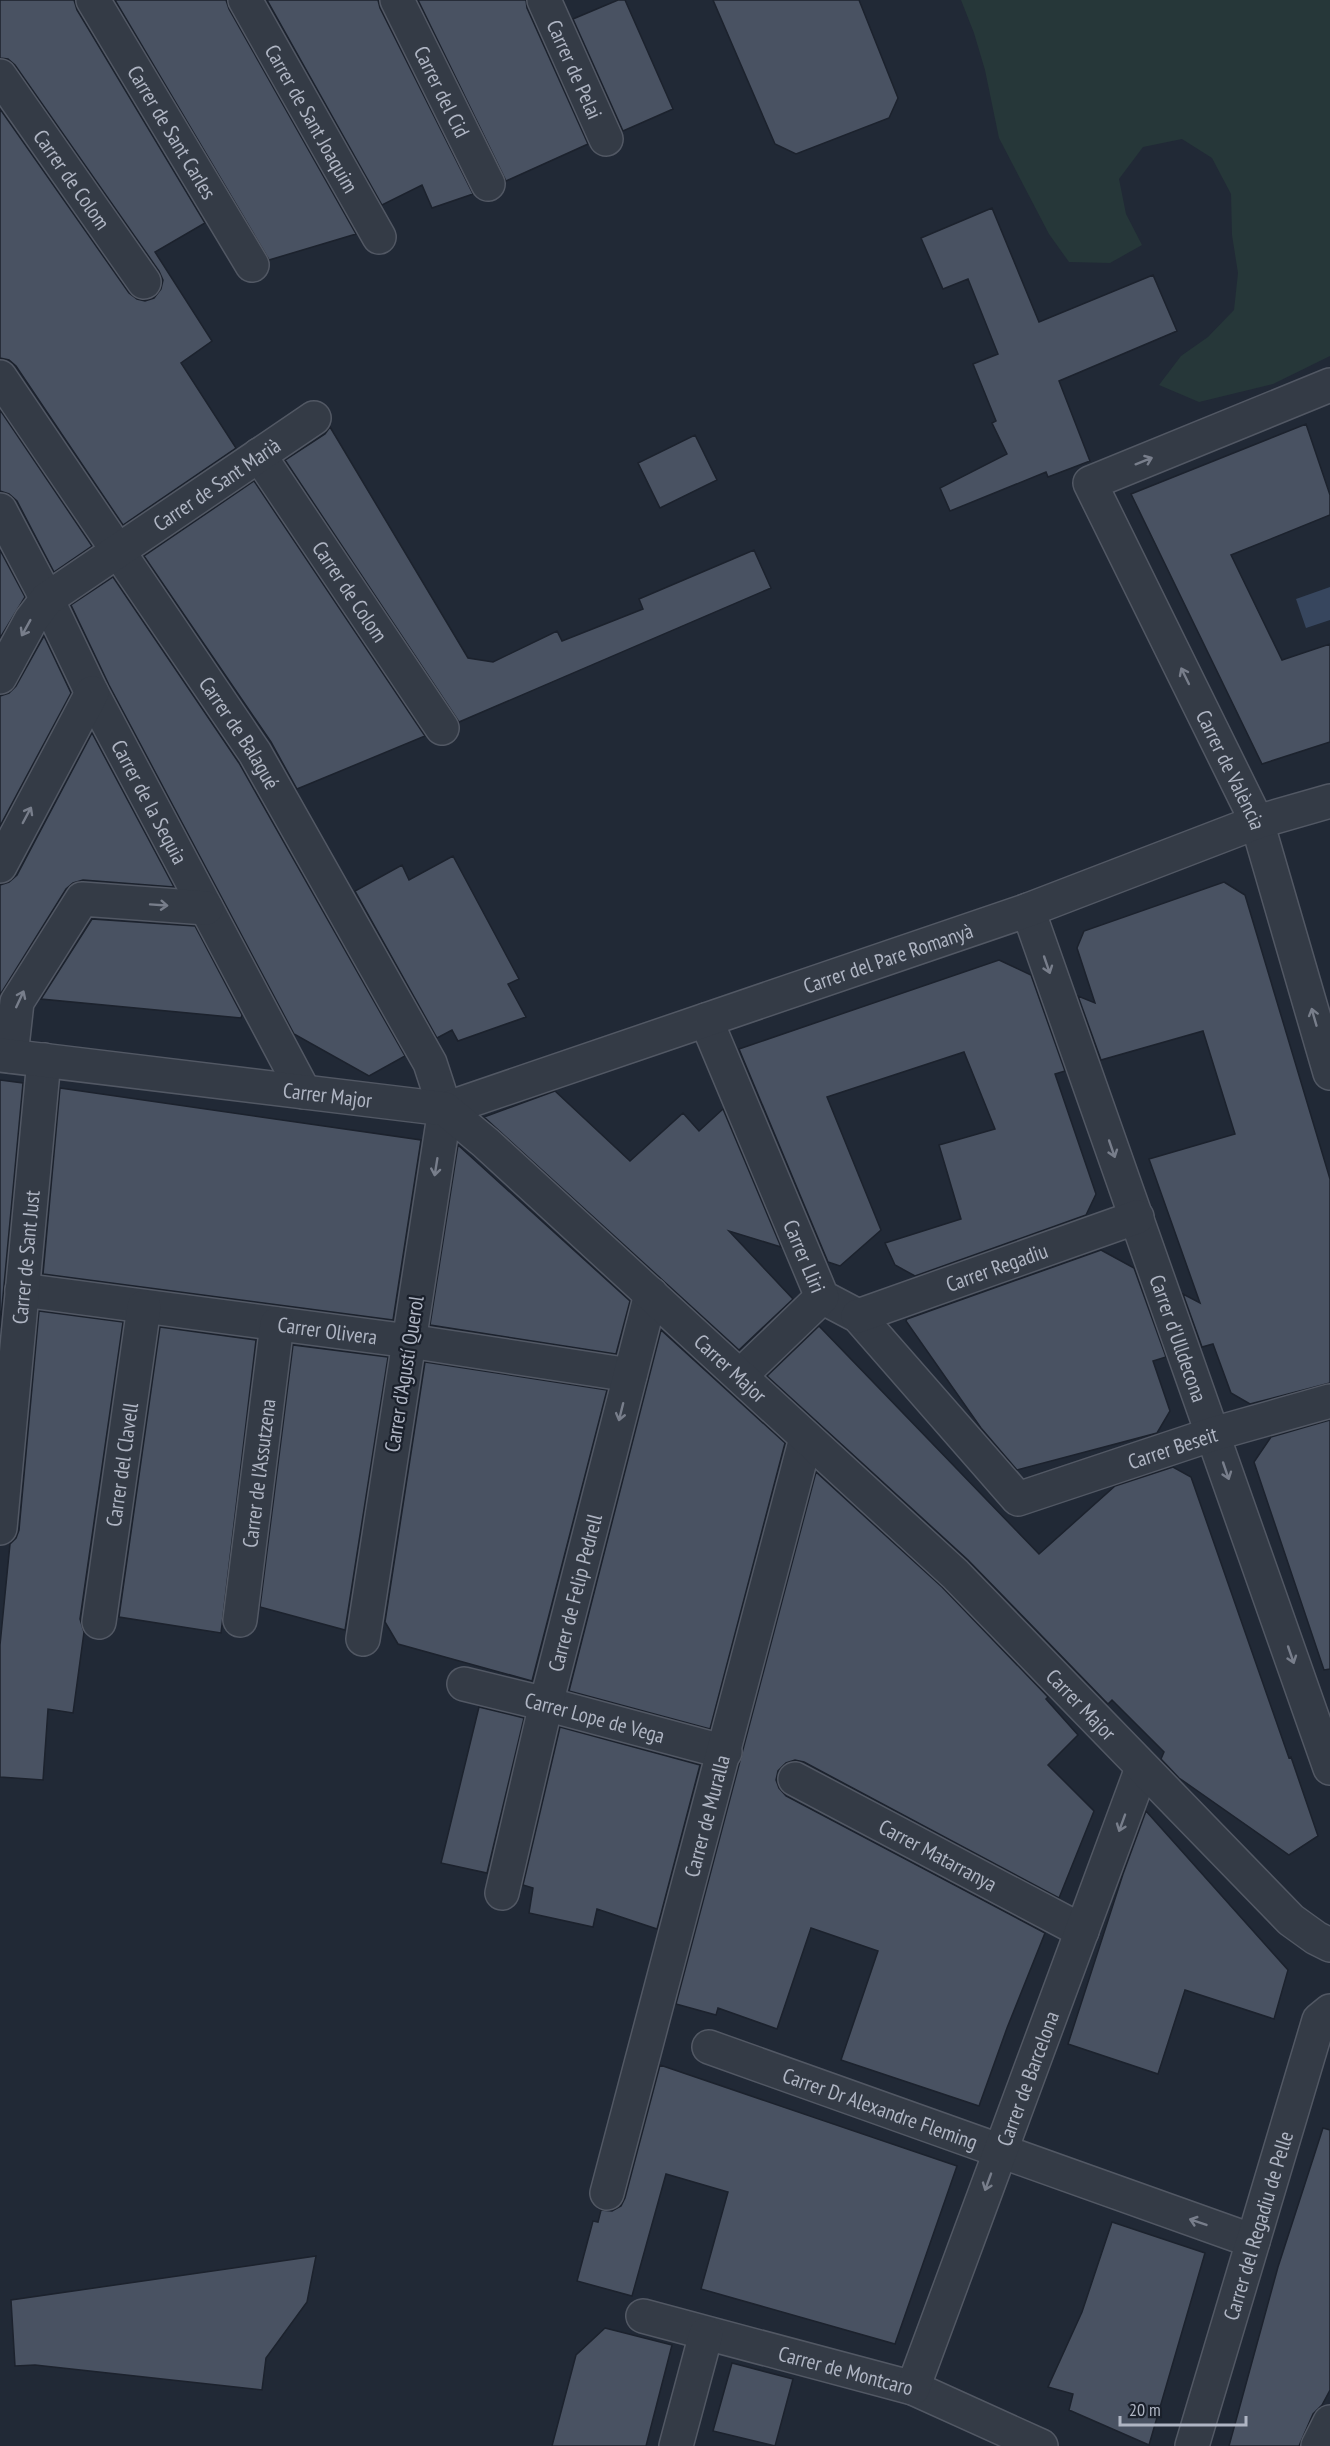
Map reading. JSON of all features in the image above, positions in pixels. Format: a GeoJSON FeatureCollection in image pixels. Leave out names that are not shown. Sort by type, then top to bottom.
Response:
{"type":"FeatureCollection","features":[{"type":"Feature","properties":{"kind":"street","name":"Carrer de Sant Carles"},"geometry":{"type":"LineString","coordinates":[[93,0],[252,265]]}},
{"type":"Feature","properties":{"kind":"street","name":"Carrer de Sant Joaquim"},"geometry":{"type":"LineString","coordinates":[[244,0],[379,237]]}},
{"type":"Feature","properties":{"kind":"street","name":"Carrer del Cid"},"geometry":{"type":"LineString","coordinates":[[397,0],[488,184]]}},
{"type":"Feature","properties":{"kind":"street","name":"Carrer de Pelai"},"geometry":{"type":"LineString","coordinates":[[544,0],[606,139]]}},
{"type":"Feature","properties":{"kind":"street","name":"Carrer de Colom"},"geometry":{"type":"LineString","coordinates":[[0,76],[144,282]]}},
{"type":"Feature","properties":{"kind":"street","name":"Carrer de Balagué"},"geometry":{"type":"LineString","coordinates":[[0,376],[255,753],[430,1063],[445,1109]]}},
{"type":"Feature","properties":{"kind":"street","name":"Carrer de València"},"geometry":{"type":"LineString","coordinates":[[1330,386],[1090,483],[1257,822],[1330,1073]]}},
{"type":"Feature","properties":{"kind":"street","name":"Carrer de Sant Marià"},"geometry":{"type":"LineString","coordinates":[[0,677],[31,620],[47,599],[314,418]]}},
{"type":"Feature","properties":{"kind":"street","name":"Carrer de Colom"},"geometry":{"type":"LineString","coordinates":[[259,454],[442,728]]}},
{"type":"Feature","properties":{"kind":"street","name":"Carrer de la Sequia"},"geometry":{"type":"LineString","coordinates":[[0,510],[47,599],[92,693],[304,1092]]}},
{"type":"Feature","properties":{"kind":"street"},"geometry":{"type":"LineString","coordinates":[[0,866],[92,693]]}},
{"type":"Feature","properties":{"kind":"street","name":"Carrer del Pare Romanyà"},"geometry":{"type":"LineString","coordinates":[[445,1109],[1028,910],[1257,822],[1330,801]]}},
{"type":"Feature","properties":{"kind":"street"},"geometry":{"type":"LineString","coordinates":[[6,1056],[17,1002],[82,899],[206,908]]}},
{"type":"Feature","properties":{"kind":"street","name":"Carrer d'Ulldecona"},"geometry":{"type":"LineString","coordinates":[[1028,910],[1330,1768]]}},
{"type":"Feature","properties":{"kind":"street","name":"Carrer Lliri"},"geometry":{"type":"LineString","coordinates":[[706,1020],[822,1297],[858,1316],[1018,1499]]}},
{"type":"Feature","properties":{"kind":"street","name":"Carrer Major"},"geometry":{"type":"LineString","coordinates":[[6,1056],[445,1109],[486,1143],[955,1574],[1291,1920],[1330,1945]]}},
{"type":"Feature","properties":{"kind":"street","name":"Carrer de Sant Just"},"geometry":{"type":"LineString","coordinates":[[0,1528],[44,1060]]}},
{"type":"Feature","properties":{"kind":"street","name":"Carrer d'Agustí Querol"},"geometry":{"type":"LineString","coordinates":[[363,1639],[445,1109]]}},
{"type":"Feature","properties":{"kind":"street","name":"Carrer Regadiu"},"geometry":{"type":"LineString","coordinates":[[858,1316],[1137,1217]]}},
{"type":"Feature","properties":{"kind":"street","name":"Carrer Olivera"},"geometry":{"type":"LineString","coordinates":[[22,1290],[409,1341],[630,1374]]}},
{"type":"Feature","properties":{"kind":"street","name":"Carrer de Felip Pedrell"},"geometry":{"type":"LineString","coordinates":[[502,1893],[546,1704],[651,1294]]}},
{"type":"Feature","properties":{"kind":"street"},"geometry":{"type":"LineString","coordinates":[[740,1376],[822,1297]]}},
{"type":"Feature","properties":{"kind":"street","name":"Carrer del Clavell"},"geometry":{"type":"LineString","coordinates":[[99,1622],[144,1307]]}},
{"type":"Feature","properties":{"kind":"street","name":"Carrer de l'Assutzena"},"geometry":{"type":"LineString","coordinates":[[240,1620],[277,1324]]}},
{"type":"Feature","properties":{"kind":"street","name":"Carrer Beseit"},"geometry":{"type":"LineString","coordinates":[[1018,1499],[1213,1434],[1330,1401]]}},
{"type":"Feature","properties":{"kind":"street","name":"Carrer de Muralla"},"geometry":{"type":"LineString","coordinates":[[607,2193],[806,1438]]}},
{"type":"Feature","properties":{"kind":"street","name":"Carrer Lope de Vega"},"geometry":{"type":"LineString","coordinates":[[464,1684],[725,1752]]}},
{"type":"Feature","properties":{"kind":"street","name":"Carrer de Barcelona"},"geometry":{"type":"LineString","coordinates":[[913,2388],[1142,1768]]}},
{"type":"Feature","properties":{"kind":"street","name":"Carrer Matarranya"},"geometry":{"type":"LineString","coordinates":[[795,1779],[1082,1931]]}},
{"type":"Feature","properties":{"kind":"street","name":"Carrer del Regadiu de Pelle"},"geometry":{"type":"LineString","coordinates":[[1192,2446],[1319,2020],[1330,2012]]}},
{"type":"Feature","properties":{"kind":"street","name":"Carrer Dr Alexandre Fleming"},"geometry":{"type":"LineString","coordinates":[[709,2047],[1253,2241]]}},
{"type":"Feature","properties":{"kind":"street","name":"Carrer de Montcaro"},"geometry":{"type":"LineString","coordinates":[[643,2316],[913,2388],[1041,2446]]}},
{"type":"Feature","properties":{"kind":"street"},"geometry":{"type":"LineString","coordinates":[[676,2446],[706,2334]]}},
{"type":"Feature","properties":{"kind":"street"},"geometry":{"type":"LineString","coordinates":[[1318,2446],[1330,2422]]}},
{"type":"Feature","properties":{"kind":"shaded area"},"geometry":{"type":"Polygon","coordinates":[[[961,0],[1330,0],[1330,356],[1273,384],[1199,402],[1159,385],[1181,356],[1208,337],[1234,310],[1238,273],[1232,235],[1231,194],[1212,158],[1182,139],[1143,147],[1119,179],[1126,214],[1142,245],[1110,263],[1069,262],[1049,234],[999,138],[985,70],[961,0]]]}},
{"type":"Feature","properties":{"kind":"water"},"geometry":{"type":"Polygon","coordinates":[[[1330,587],[1330,620],[1306,628],[1296,599],[1330,587]]]}},
{"type":"Feature","properties":{"kind":"building"},"geometry":{"type":"Polygon","coordinates":[[[0,0],[74,0],[77,10],[205,223],[155,252],[212,341],[181,363],[236,448],[123,525],[16,366],[9,360],[0,358],[0,109],[129,293],[145,301],[154,298],[161,289],[163,280],[159,271],[15,65],[8,59],[0,58],[0,0]]]}},
{"type":"Feature","properties":{"kind":"building"},"geometry":{"type":"Polygon","coordinates":[[[115,0],[226,0],[356,234],[269,260],[115,0]]]}},
{"type":"Feature","properties":{"kind":"building"},"geometry":{"type":"Polygon","coordinates":[[[267,0],[378,0],[473,194],[432,208],[422,185],[382,205],[267,0]]]}},
{"type":"Feature","properties":{"kind":"building"},"geometry":{"type":"Polygon","coordinates":[[[418,0],[526,0],[527,8],[588,144],[506,181],[418,0]]]}},
{"type":"Feature","properties":{"kind":"building"},"geometry":{"type":"Polygon","coordinates":[[[618,0],[625,0],[673,109],[623,131],[573,19],[618,0]]]}},
{"type":"Feature","properties":{"kind":"building"},"geometry":{"type":"Polygon","coordinates":[[[713,0],[859,0],[898,98],[889,118],[796,154],[775,144],[713,0]]]}},
{"type":"Feature","properties":{"kind":"building"},"geometry":{"type":"Polygon","coordinates":[[[992,208],[1039,322],[1153,275],[1177,331],[1059,381],[1090,461],[1048,477],[1046,472],[950,511],[940,488],[1007,454],[992,423],[996,421],[973,364],[998,354],[968,279],[943,289],[921,238],[992,208]]]}},
{"type":"Feature","properties":{"kind":"building"},"geometry":{"type":"Polygon","coordinates":[[[0,410],[92,546],[54,572],[17,501],[9,494],[0,491],[0,410]]]}},
{"type":"Feature","properties":{"kind":"building"},"geometry":{"type":"Polygon","coordinates":[[[1306,424],[1330,495],[1330,515],[1231,555],[1282,660],[1330,644],[1330,742],[1262,764],[1131,494],[1306,424]]]}},
{"type":"Feature","properties":{"kind":"building"},"geometry":{"type":"Polygon","coordinates":[[[330,427],[468,658],[493,662],[557,631],[562,641],[643,609],[639,599],[754,550],[771,588],[459,722],[285,460],[325,434],[330,427]]]}},
{"type":"Feature","properties":{"kind":"building"},"geometry":{"type":"Polygon","coordinates":[[[695,435],[717,480],[660,508],[638,463],[695,435]]]}},
{"type":"Feature","properties":{"kind":"building"},"geometry":{"type":"Polygon","coordinates":[[[254,481],[425,736],[297,789],[271,742],[144,556],[254,481]]]}},
{"type":"Feature","properties":{"kind":"building"},"geometry":{"type":"Polygon","coordinates":[[[0,550],[25,597],[0,638],[0,550]]]}},
{"type":"Feature","properties":{"kind":"building"},"geometry":{"type":"Polygon","coordinates":[[[113,577],[239,763],[405,1056],[369,1076],[294,1034],[109,685],[71,605],[113,577]]]}},
{"type":"Feature","properties":{"kind":"building"},"geometry":{"type":"Polygon","coordinates":[[[44,636],[71,693],[0,826],[0,696],[9,693],[16,686],[44,636]]]}},
{"type":"Feature","properties":{"kind":"building"},"geometry":{"type":"Polygon","coordinates":[[[92,733],[174,887],[83,880],[73,883],[66,889],[0,995],[0,885],[9,882],[17,875],[92,733]]]}},
{"type":"Feature","properties":{"kind":"building"},"geometry":{"type":"Polygon","coordinates":[[[453,856],[519,979],[508,984],[526,1017],[458,1041],[452,1030],[437,1038],[355,891],[402,865],[409,880],[453,856]]]}},
{"type":"Feature","properties":{"kind":"building"},"geometry":{"type":"Polygon","coordinates":[[[1224,882],[1245,895],[1330,1179],[1330,1383],[1250,1404],[1231,1393],[1213,1344],[1202,1347],[1183,1294],[1200,1303],[1149,1159],[1235,1134],[1203,1031],[1101,1060],[1078,996],[1095,1003],[1077,948],[1084,931],[1224,882]]]}},
{"type":"Feature","properties":{"kind":"building"},"geometry":{"type":"Polygon","coordinates":[[[92,919],[195,926],[242,1015],[241,1018],[41,999],[92,919]]]}},
{"type":"Feature","properties":{"kind":"building"},"geometry":{"type":"Polygon","coordinates":[[[999,960],[1031,975],[1065,1071],[1055,1074],[1096,1194],[1086,1215],[915,1276],[895,1265],[885,1243],[961,1219],[939,1145],[995,1129],[964,1052],[827,1097],[881,1230],[840,1266],[828,1262],[739,1049],[999,960]]]}},
{"type":"Feature","properties":{"kind":"building"},"geometry":{"type":"Polygon","coordinates":[[[0,1080],[23,1083],[0,1328],[0,1080]]]}},
{"type":"Feature","properties":{"kind":"building"},"geometry":{"type":"Polygon","coordinates":[[[60,1088],[421,1140],[393,1320],[43,1274],[60,1088]]]}},
{"type":"Feature","properties":{"kind":"building"},"geometry":{"type":"Polygon","coordinates":[[[555,1091],[630,1161],[683,1113],[699,1131],[723,1109],[781,1247],[729,1231],[793,1299],[739,1350],[484,1117],[555,1091]]]}},
{"type":"Feature","properties":{"kind":"building"},"geometry":{"type":"Polygon","coordinates":[[[458,1145],[630,1301],[616,1354],[430,1325],[458,1145]]]}},
{"type":"Feature","properties":{"kind":"building"},"geometry":{"type":"Polygon","coordinates":[[[1101,1250],[1134,1268],[1166,1357],[1153,1361],[1170,1411],[1157,1433],[1017,1470],[981,1428],[906,1321],[1101,1250]]]}},
{"type":"Feature","properties":{"kind":"building"},"geometry":{"type":"Polygon","coordinates":[[[39,1311],[123,1322],[80,1619],[84,1632],[73,1713],[48,1709],[43,1780],[0,1777],[0,1645],[10,1544],[16,1538],[19,1530],[39,1311]]]}},
{"type":"Feature","properties":{"kind":"building"},"geometry":{"type":"Polygon","coordinates":[[[819,1326],[1039,1554],[1115,1486],[1173,1467],[1191,1477],[1318,1836],[1289,1855],[1179,1778],[1161,1759],[1164,1752],[1112,1700],[1108,1704],[968,1560],[767,1376],[819,1326]]]}},
{"type":"Feature","properties":{"kind":"building"},"geometry":{"type":"Polygon","coordinates":[[[160,1327],[256,1340],[221,1633],[119,1617],[160,1327]]]}},
{"type":"Feature","properties":{"kind":"building"},"geometry":{"type":"Polygon","coordinates":[[[661,1330],[785,1443],[710,1729],[569,1691],[661,1330]]]}},
{"type":"Feature","properties":{"kind":"building"},"geometry":{"type":"Polygon","coordinates":[[[293,1345],[388,1357],[345,1630],[260,1607],[293,1345]]]}},
{"type":"Feature","properties":{"kind":"building"},"geometry":{"type":"Polygon","coordinates":[[[425,1362],[607,1390],[532,1681],[398,1644],[385,1622],[425,1362]]]}},
{"type":"Feature","properties":{"kind":"building"},"geometry":{"type":"Polygon","coordinates":[[[1330,1420],[1330,1669],[1324,1670],[1254,1462],[1271,1437],[1330,1420]]]}},
{"type":"Feature","properties":{"kind":"building"},"geometry":{"type":"Polygon","coordinates":[[[816,1472],[942,1587],[1048,1697],[1046,1699],[1078,1735],[1048,1765],[1094,1811],[1059,1898],[804,1762],[795,1760],[786,1763],[778,1771],[776,1780],[786,1796],[1045,1933],[979,2106],[841,2060],[878,1951],[811,1928],[777,2029],[718,2008],[716,2015],[676,2004],[816,1472]]]}},
{"type":"Feature","properties":{"kind":"building"},"geometry":{"type":"Polygon","coordinates":[[[479,1707],[524,1718],[487,1873],[441,1863],[479,1707]]]}},
{"type":"Feature","properties":{"kind":"building"},"geometry":{"type":"Polygon","coordinates":[[[560,1727],[700,1765],[657,1929],[597,1909],[593,1927],[529,1913],[533,1888],[523,1885],[560,1727]]]}},
{"type":"Feature","properties":{"kind":"building"},"geometry":{"type":"Polygon","coordinates":[[[1146,1811],[1288,1970],[1274,2019],[1185,1990],[1158,2074],[1068,2044],[1123,1874],[1146,1811]]]}},
{"type":"Feature","properties":{"kind":"building"},"geometry":{"type":"Polygon","coordinates":[[[660,2065],[957,2166],[895,2344],[701,2289],[728,2192],[666,2174],[632,2296],[577,2281],[593,2221],[598,2222],[601,2210],[612,2211],[621,2206],[625,2198],[660,2065]]]}},
{"type":"Feature","properties":{"kind":"building"},"geometry":{"type":"Polygon","coordinates":[[[1323,2128],[1330,2130],[1330,2390],[1322,2405],[1313,2414],[1299,2446],[1229,2446],[1278,2267],[1323,2128]]]}},
{"type":"Feature","properties":{"kind":"building"},"geometry":{"type":"Polygon","coordinates":[[[1112,2222],[1205,2253],[1149,2445],[1069,2410],[1073,2394],[1048,2387],[1082,2312],[1112,2222]]]}},
{"type":"Feature","properties":{"kind":"building"},"geometry":{"type":"Polygon","coordinates":[[[316,2256],[307,2302],[266,2358],[262,2390],[35,2365],[15,2366],[11,2300],[316,2256]]]}},
{"type":"Feature","properties":{"kind":"building"},"geometry":{"type":"Polygon","coordinates":[[[605,2328],[672,2345],[646,2446],[552,2446],[576,2355],[605,2328]]]}},
{"type":"Feature","properties":{"kind":"building"},"geometry":{"type":"Polygon","coordinates":[[[732,2363],[793,2379],[775,2446],[713,2431],[732,2363]]]}}]}
